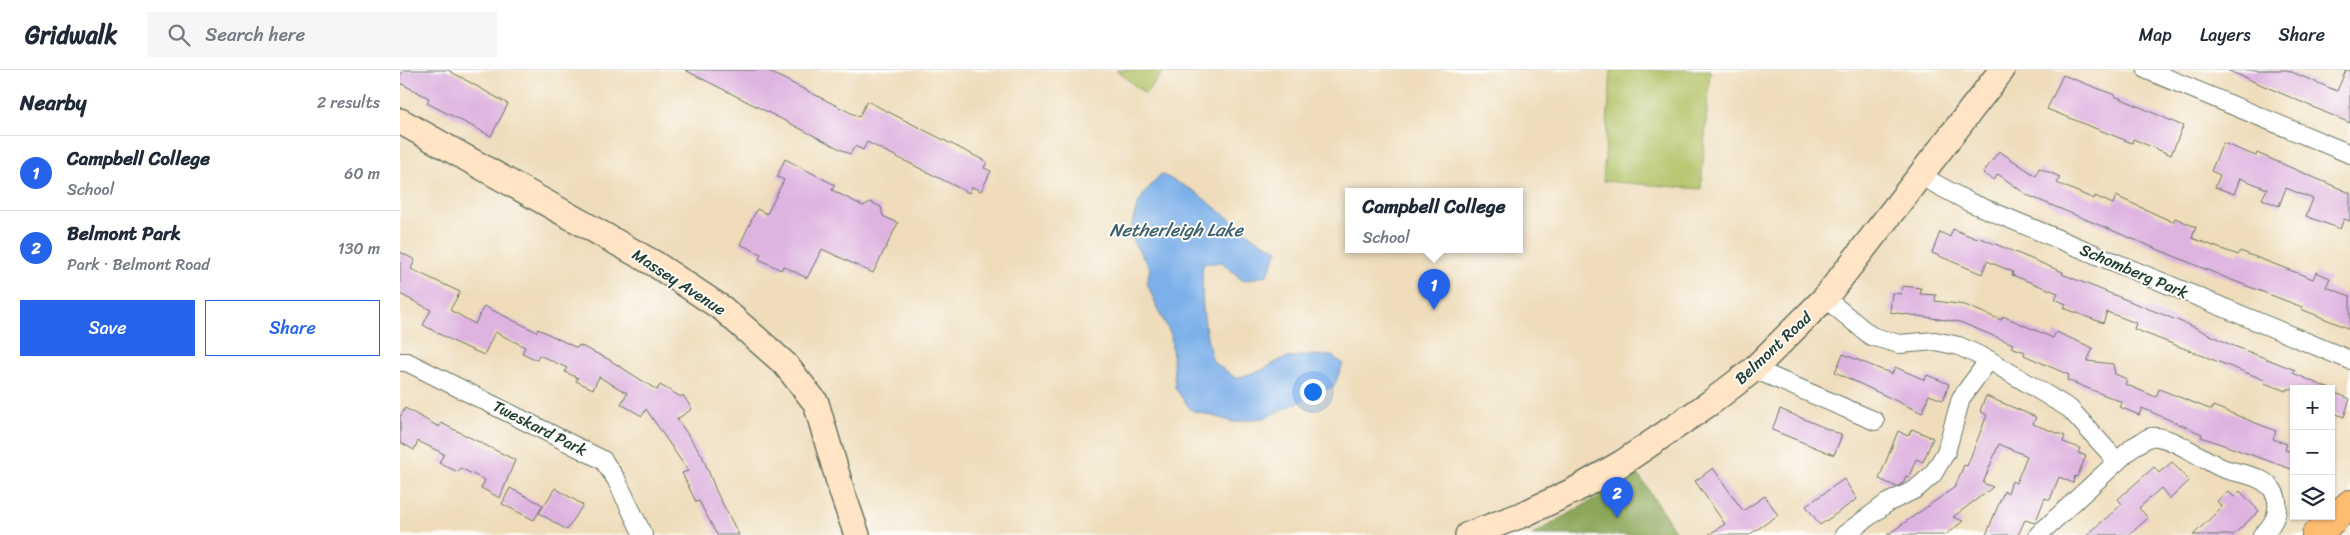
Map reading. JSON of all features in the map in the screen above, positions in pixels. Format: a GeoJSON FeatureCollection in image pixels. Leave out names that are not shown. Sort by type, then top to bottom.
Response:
{"type":"FeatureCollection","features":[{"type":"Feature","properties":{"kind":"highway"},"geometry":{"type":"LineString","coordinates":[[2316,535],[2350,504]]}},
{"type":"Feature","properties":{"kind":"main road","name":"Belmont Road"},"geometry":{"type":"LineString","coordinates":[[1468,535],[1524,514],[1575,490],[1638,452],[1754,369],[1825,298],[2002,70]]}},
{"type":"Feature","properties":{"kind":"main road","name":"Massey Avenue"},"geometry":{"type":"LineString","coordinates":[[400,121],[655,264],[723,309],[785,364],[816,403],[842,492],[857,535]]}},
{"type":"Feature","properties":{"kind":"street"},"geometry":{"type":"LineString","coordinates":[[2146,70],[2350,154]]}},
{"type":"Feature","properties":{"kind":"street","name":"Schomberg Park"},"geometry":{"type":"LineString","coordinates":[[1921,176],[1970,202],[2350,360]]}},
{"type":"Feature","properties":{"kind":"street"},"geometry":{"type":"LineString","coordinates":[[1825,298],[1871,336],[1900,344],[1936,341],[1959,346],[1989,360],[2070,409],[2117,462]]}},
{"type":"Feature","properties":{"kind":"street"},"geometry":{"type":"LineString","coordinates":[[1844,535],[1887,503],[1916,489],[1933,474],[1946,452],[1961,398],[1989,360]]}},
{"type":"Feature","properties":{"kind":"street","name":"Tweskard Park"},"geometry":{"type":"LineString","coordinates":[[400,362],[407,362],[603,460],[616,479],[643,535]]}},
{"type":"Feature","properties":{"kind":"street"},"geometry":{"type":"LineString","coordinates":[[1754,369],[1875,421]]}},
{"type":"Feature","properties":{"kind":"street"},"geometry":{"type":"LineString","coordinates":[[2038,535],[2134,446],[2151,437],[2166,440],[2222,468],[2260,479],[2272,489],[2279,501],[2277,516],[2270,528],[2262,535]]}},
{"type":"Feature","properties":{"kind":"green space"},"geometry":{"type":"Polygon","coordinates":[[[1116,70],[1165,70],[1145,94],[1116,70]]]}},
{"type":"Feature","properties":{"kind":"green space"},"geometry":{"type":"Polygon","coordinates":[[[1611,70],[1710,70],[1701,189],[1603,181],[1611,70]]]}},
{"type":"Feature","properties":{"kind":"green space"},"geometry":{"type":"Polygon","coordinates":[[[1638,474],[1678,535],[1532,535],[1638,474]]]}},
{"type":"Feature","properties":{"kind":"water","name":"Netherleigh Lake"},"geometry":{"type":"Polygon","coordinates":[[[1161,174],[1194,191],[1254,238],[1278,250],[1267,275],[1243,281],[1222,262],[1203,264],[1204,313],[1207,338],[1213,362],[1236,378],[1260,371],[1282,359],[1307,355],[1332,356],[1343,364],[1334,386],[1264,418],[1234,422],[1191,410],[1175,388],[1171,335],[1157,308],[1147,282],[1150,268],[1130,237],[1136,209],[1148,189],[1161,174]]]}},
{"type":"Feature","properties":{"kind":"building"},"geometry":{"type":"Polygon","coordinates":[[[404,70],[448,70],[508,104],[491,136],[427,103],[429,98],[400,83],[400,76],[404,70]]]}},
{"type":"Feature","properties":{"kind":"building"},"geometry":{"type":"Polygon","coordinates":[[[685,70],[766,70],[859,117],[867,101],[987,162],[984,168],[991,171],[981,191],[972,187],[969,193],[867,142],[863,150],[855,146],[850,154],[685,70]]]}},
{"type":"Feature","properties":{"kind":"building"},"geometry":{"type":"Polygon","coordinates":[[[2227,70],[2287,70],[2337,91],[2346,70],[2350,70],[2350,123],[2227,70]]]}},
{"type":"Feature","properties":{"kind":"building"},"geometry":{"type":"Polygon","coordinates":[[[2063,75],[2115,95],[2183,126],[2171,155],[2133,139],[2132,143],[2047,109],[2063,75]]]}},
{"type":"Feature","properties":{"kind":"building"},"geometry":{"type":"Polygon","coordinates":[[[2223,143],[2256,156],[2257,153],[2350,193],[2350,221],[2344,219],[2340,229],[2306,216],[2313,199],[2286,188],[2279,206],[2262,199],[2267,189],[2240,178],[2234,194],[2215,187],[2220,175],[2211,171],[2223,143]]]}},
{"type":"Feature","properties":{"kind":"building"},"geometry":{"type":"Polygon","coordinates":[[[1999,151],[2036,176],[2039,168],[2060,177],[2057,183],[2094,199],[2095,196],[2113,204],[2116,196],[2173,222],[2175,218],[2196,227],[2192,238],[2238,255],[2240,251],[2313,279],[2316,272],[2330,278],[2326,287],[2350,296],[2350,329],[2301,309],[2302,307],[2229,279],[2027,195],[1998,174],[1994,180],[1983,173],[1999,151]]]}},
{"type":"Feature","properties":{"kind":"building"},"geometry":{"type":"Polygon","coordinates":[[[785,159],[835,185],[832,190],[863,206],[870,202],[881,207],[883,216],[898,223],[873,273],[822,249],[807,278],[783,266],[781,270],[759,259],[761,254],[740,244],[757,209],[767,214],[784,180],[777,177],[785,159]]]}},
{"type":"Feature","properties":{"kind":"building"},"geometry":{"type":"Polygon","coordinates":[[[1953,229],[1977,239],[1978,237],[2063,272],[2062,274],[2295,370],[2293,373],[2321,385],[2290,385],[2290,389],[2286,391],[2264,383],[2265,380],[2134,329],[2136,323],[2107,312],[2103,323],[2064,308],[2066,304],[2055,299],[2058,293],[2012,275],[2013,272],[1987,261],[1982,274],[1932,253],[1940,232],[1950,237],[1953,229]]]}},
{"type":"Feature","properties":{"kind":"building"},"geometry":{"type":"Polygon","coordinates":[[[400,252],[415,260],[411,269],[460,292],[450,310],[475,324],[484,306],[537,332],[538,329],[577,348],[579,345],[608,359],[657,390],[660,385],[681,397],[683,395],[692,409],[677,419],[702,455],[717,493],[739,535],[717,535],[699,501],[696,502],[682,473],[688,471],[646,409],[642,416],[621,404],[627,393],[599,377],[593,389],[576,381],[578,378],[565,372],[567,368],[539,355],[537,360],[522,353],[525,347],[495,332],[484,355],[458,344],[423,325],[431,310],[400,294],[400,252]]]}},
{"type":"Feature","properties":{"kind":"building"},"geometry":{"type":"Polygon","coordinates":[[[1902,286],[1921,288],[1920,294],[1936,295],[1935,301],[1965,305],[2001,320],[2003,316],[2053,338],[2056,332],[2093,348],[2087,361],[2113,364],[2115,374],[2127,379],[2125,384],[2156,397],[2159,389],[2212,410],[2213,406],[2276,431],[2273,439],[2287,444],[2285,450],[2290,451],[2290,469],[2201,437],[2202,434],[2142,408],[2139,415],[2120,407],[2122,402],[2067,380],[2069,375],[2024,355],[2025,352],[2011,347],[2013,344],[1960,322],[1890,312],[1892,293],[1901,294],[1902,286]]]}},
{"type":"Feature","properties":{"kind":"building"},"geometry":{"type":"Polygon","coordinates":[[[1843,354],[1892,374],[1895,367],[1925,380],[1927,375],[1949,384],[1943,400],[1929,395],[1922,413],[1835,372],[1843,354]]]}},
{"type":"Feature","properties":{"kind":"building"},"geometry":{"type":"Polygon","coordinates":[[[2335,393],[2350,399],[2344,417],[2335,414],[2335,393]]]}},
{"type":"Feature","properties":{"kind":"building"},"geometry":{"type":"Polygon","coordinates":[[[1986,396],[2036,417],[2033,424],[2065,436],[2063,442],[2080,448],[2078,453],[2086,456],[2073,483],[2059,477],[2050,500],[2045,498],[2035,523],[2025,520],[2018,535],[1986,535],[2004,491],[2008,493],[2012,481],[2016,483],[2027,456],[1999,444],[1983,483],[1993,487],[1953,517],[1963,521],[1945,535],[1887,535],[1955,487],[1964,465],[1967,466],[1987,415],[1980,411],[1986,396]]]}},
{"type":"Feature","properties":{"kind":"building"},"geometry":{"type":"Polygon","coordinates":[[[405,408],[439,427],[441,423],[515,460],[500,498],[481,488],[485,480],[460,468],[458,472],[439,463],[444,454],[418,441],[414,450],[400,442],[400,417],[405,408]]]}},
{"type":"Feature","properties":{"kind":"building"},"geometry":{"type":"Polygon","coordinates":[[[1780,409],[1842,435],[1834,455],[1772,430],[1780,409]]]}},
{"type":"Feature","properties":{"kind":"building"},"geometry":{"type":"Polygon","coordinates":[[[1912,429],[1933,438],[1923,462],[1916,459],[1909,477],[1906,476],[1903,483],[1897,487],[1879,479],[1898,431],[1908,436],[1912,429]]]}},
{"type":"Feature","properties":{"kind":"building"},"geometry":{"type":"Polygon","coordinates":[[[2172,462],[2189,481],[2170,499],[2161,488],[2139,508],[2148,518],[2129,535],[2087,535],[2122,504],[2118,499],[2154,467],[2159,473],[2172,462]]]}},
{"type":"Feature","properties":{"kind":"building"},"geometry":{"type":"Polygon","coordinates":[[[1713,468],[1743,511],[1765,496],[1778,515],[1749,535],[1708,535],[1725,524],[1695,481],[1713,468]]]}},
{"type":"Feature","properties":{"kind":"building"},"geometry":{"type":"Polygon","coordinates":[[[1844,479],[1857,499],[1820,525],[1806,506],[1844,479]]]}},
{"type":"Feature","properties":{"kind":"building"},"geometry":{"type":"Polygon","coordinates":[[[510,488],[543,505],[534,520],[502,504],[510,488]]]}},
{"type":"Feature","properties":{"kind":"building"},"geometry":{"type":"Polygon","coordinates":[[[555,488],[583,505],[567,530],[539,513],[555,488]]]}},
{"type":"Feature","properties":{"kind":"building"},"geometry":{"type":"Polygon","coordinates":[[[2228,491],[2234,497],[2240,491],[2259,511],[2233,535],[2193,535],[2222,507],[2217,501],[2228,491]]]}},
{"type":"Feature","properties":{"kind":"place","name":"Campbell College"},"geometry":{"type":"Point","coordinates":[1434,310]}},
{"type":"Feature","properties":{"kind":"place","name":"Belmont Park"},"geometry":{"type":"Point","coordinates":[1617,518]}}]}
